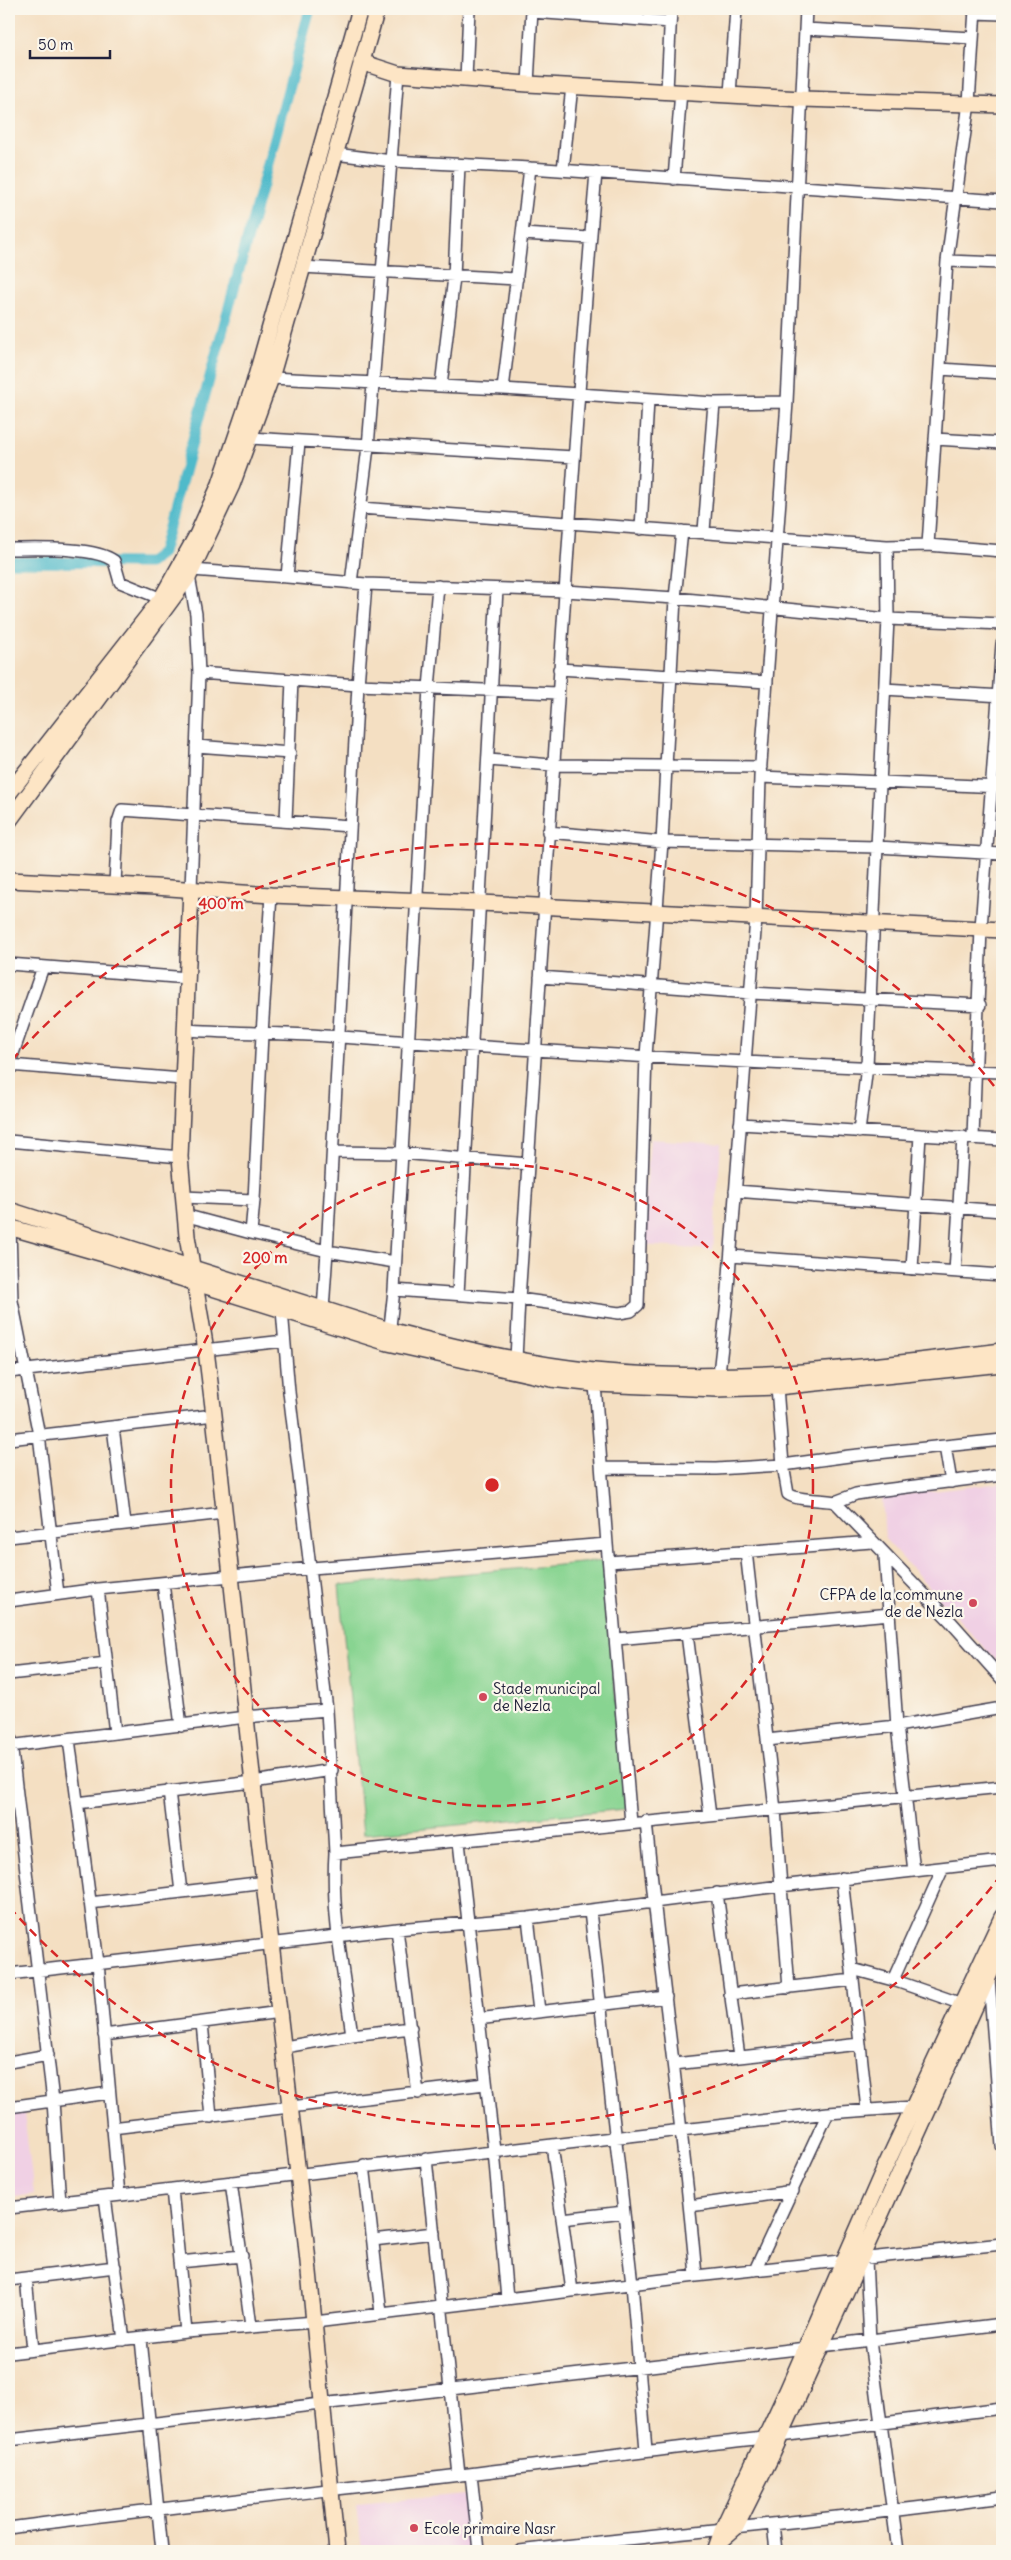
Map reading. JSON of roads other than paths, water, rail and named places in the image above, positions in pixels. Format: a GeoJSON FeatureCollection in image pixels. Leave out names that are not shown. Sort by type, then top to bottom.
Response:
{"type":"FeatureCollection","features":[{"type":"Feature","properties":{"kind":"street"},"geometry":{"type":"LineString","coordinates":[[9,821],[166,600],[220,484],[253,387],[360,9]]}},
{"type":"Feature","properties":{"kind":"street"},"geometry":{"type":"LineString","coordinates":[[9,793],[166,600],[191,573],[228,493],[271,378],[377,9]]}},
{"type":"Feature","properties":{"kind":"street"},"geometry":{"type":"LineString","coordinates":[[466,79],[469,9]]}},
{"type":"Feature","properties":{"kind":"street"},"geometry":{"type":"LineString","coordinates":[[671,9],[674,91],[674,179]]}},
{"type":"Feature","properties":{"kind":"street"},"geometry":{"type":"LineString","coordinates":[[730,94],[736,9]]}},
{"type":"Feature","properties":{"kind":"street"},"geometry":{"type":"LineString","coordinates":[[718,1382],[731,1256],[756,918],[761,772],[771,606],[787,402],[806,9]]}},
{"type":"Feature","properties":{"kind":"street"},"geometry":{"type":"LineString","coordinates":[[528,84],[532,11],[670,22]]}},
{"type":"Feature","properties":{"kind":"street"},"geometry":{"type":"LineString","coordinates":[[928,545],[947,261],[970,103],[974,11],[1002,14]]}},
{"type":"Feature","properties":{"kind":"street"},"geometry":{"type":"LineString","coordinates":[[805,29],[973,38]]}},
{"type":"Feature","properties":{"kind":"street"},"geometry":{"type":"LineString","coordinates":[[361,62],[398,74],[528,84],[802,99],[1002,105]]}},
{"type":"Feature","properties":{"kind":"street"},"geometry":{"type":"LineString","coordinates":[[351,583],[374,384],[398,74]]}},
{"type":"Feature","properties":{"kind":"street"},"geometry":{"type":"LineString","coordinates":[[563,170],[572,86]]}},
{"type":"Feature","properties":{"kind":"street"},"geometry":{"type":"LineString","coordinates":[[335,154],[392,161],[596,172],[1002,201]]}},
{"type":"Feature","properties":{"kind":"street"},"geometry":{"type":"LineString","coordinates":[[441,386],[454,277],[459,165]]}},
{"type":"Feature","properties":{"kind":"street"},"geometry":{"type":"LineString","coordinates":[[503,388],[530,168]]}},
{"type":"Feature","properties":{"kind":"street"},"geometry":{"type":"LineString","coordinates":[[516,1359],[537,1050],[552,765],[566,591],[577,395],[596,172]]}},
{"type":"Feature","properties":{"kind":"street"},"geometry":{"type":"LineString","coordinates":[[522,234],[590,238]]}},
{"type":"Feature","properties":{"kind":"street"},"geometry":{"type":"LineString","coordinates":[[947,261],[1002,263]]}},
{"type":"Feature","properties":{"kind":"street"},"geometry":{"type":"LineString","coordinates":[[302,268],[517,279]]}},
{"type":"Feature","properties":{"kind":"street"},"geometry":{"type":"LineString","coordinates":[[940,369],[1002,373]]}},
{"type":"Feature","properties":{"kind":"street"},"geometry":{"type":"LineString","coordinates":[[271,378],[374,384],[503,388],[648,400],[714,403],[787,402]]}},
{"type":"Feature","properties":{"kind":"street"},"geometry":{"type":"LineString","coordinates":[[641,529],[648,400]]}},
{"type":"Feature","properties":{"kind":"street"},"geometry":{"type":"LineString","coordinates":[[704,532],[714,403]]}},
{"type":"Feature","properties":{"kind":"street"},"geometry":{"type":"LineString","coordinates":[[250,438],[368,447],[574,457]]}},
{"type":"Feature","properties":{"kind":"street"},"geometry":{"type":"LineString","coordinates":[[935,439],[1002,443]]}},
{"type":"Feature","properties":{"kind":"street"},"geometry":{"type":"LineString","coordinates":[[287,577],[299,442]]}},
{"type":"Feature","properties":{"kind":"street"},"geometry":{"type":"LineString","coordinates":[[360,508],[641,529],[777,536],[887,546],[928,545],[1002,551]]}},
{"type":"Feature","properties":{"kind":"street"},"geometry":{"type":"LineString","coordinates":[[394,1290],[519,1299],[619,1312],[631,1311],[638,1305],[646,1056],[662,842],[675,598],[682,531]]}},
{"type":"Feature","properties":{"kind":"street"},"geometry":{"type":"LineString","coordinates":[[859,1132],[867,1066],[872,924],[878,847],[888,619],[887,546]]}},
{"type":"Feature","properties":{"kind":"street"},"geometry":{"type":"LineString","coordinates":[[9,549],[71,550],[106,556],[114,561],[117,575],[123,584],[166,600]]}},
{"type":"Feature","properties":{"kind":"street"},"geometry":{"type":"LineString","coordinates":[[191,573],[287,577],[366,584],[566,591],[771,606],[888,619],[1002,624]]}},
{"type":"Feature","properties":{"kind":"street"},"geometry":{"type":"LineString","coordinates":[[191,573],[196,614],[199,673],[188,978],[182,1079],[180,1158],[184,1215],[206,1350],[214,1415],[230,1578],[315,2322],[337,2551]]}},
{"type":"Feature","properties":{"kind":"street"},"geometry":{"type":"LineString","coordinates":[[324,1310],[348,898],[358,685],[366,584]]}},
{"type":"Feature","properties":{"kind":"street"},"geometry":{"type":"LineString","coordinates":[[389,1337],[394,1290],[429,688],[438,586]]}},
{"type":"Feature","properties":{"kind":"street"},"geometry":{"type":"LineString","coordinates":[[458,1294],[470,1046],[489,760],[497,590]]}},
{"type":"Feature","properties":{"kind":"street"},"geometry":{"type":"LineString","coordinates":[[955,1272],[959,1208],[977,1071],[982,928],[987,853],[997,786],[1002,644]]}},
{"type":"Feature","properties":{"kind":"street"},"geometry":{"type":"LineString","coordinates":[[559,669],[767,682]]}},
{"type":"Feature","properties":{"kind":"street"},"geometry":{"type":"LineString","coordinates":[[199,673],[358,685],[557,693]]}},
{"type":"Feature","properties":{"kind":"street"},"geometry":{"type":"LineString","coordinates":[[286,820],[292,680]]}},
{"type":"Feature","properties":{"kind":"street"},"geometry":{"type":"LineString","coordinates":[[884,689],[1000,696]]}},
{"type":"Feature","properties":{"kind":"street"},"geometry":{"type":"LineString","coordinates":[[196,746],[290,753]]}},
{"type":"Feature","properties":{"kind":"street"},"geometry":{"type":"LineString","coordinates":[[489,760],[552,765],[666,765],[880,782],[997,786]]}},
{"type":"Feature","properties":{"kind":"street"},"geometry":{"type":"LineString","coordinates":[[115,884],[118,822],[122,810],[194,816],[286,820],[350,826]]}},
{"type":"Feature","properties":{"kind":"street"},"geometry":{"type":"LineString","coordinates":[[548,832],[662,842],[878,847],[1002,854]]}},
{"type":"Feature","properties":{"kind":"street"},"geometry":{"type":"LineString","coordinates":[[9,880],[115,884],[271,895],[544,906],[1002,930]]}},
{"type":"Feature","properties":{"kind":"street"},"geometry":{"type":"LineString","coordinates":[[251,1232],[271,895]]}},
{"type":"Feature","properties":{"kind":"street"},"geometry":{"type":"LineString","coordinates":[[9,964],[188,978]]}},
{"type":"Feature","properties":{"kind":"street"},"geometry":{"type":"LineString","coordinates":[[43,967],[9,1065],[182,1079]]}},
{"type":"Feature","properties":{"kind":"street"},"geometry":{"type":"LineString","coordinates":[[540,978],[750,993],[980,1005]]}},
{"type":"Feature","properties":{"kind":"street"},"geometry":{"type":"LineString","coordinates":[[185,1030],[340,1037],[408,1043],[646,1056],[1002,1072]]}},
{"type":"Feature","properties":{"kind":"street"},"geometry":{"type":"LineString","coordinates":[[740,1124],[1002,1140]]}},
{"type":"Feature","properties":{"kind":"street"},"geometry":{"type":"LineString","coordinates":[[912,1269],[920,1135]]}},
{"type":"Feature","properties":{"kind":"street"},"geometry":{"type":"LineString","coordinates":[[9,1141],[180,1158]]}},
{"type":"Feature","properties":{"kind":"street"},"geometry":{"type":"LineString","coordinates":[[334,1152],[401,1153],[528,1164]]}},
{"type":"Feature","properties":{"kind":"street"},"geometry":{"type":"LineString","coordinates":[[735,1191],[1002,1210]]}},
{"type":"Feature","properties":{"kind":"street"},"geometry":{"type":"LineString","coordinates":[[183,1197],[254,1200]]}},
{"type":"Feature","properties":{"kind":"street"},"geometry":{"type":"LineString","coordinates":[[9,1210],[324,1310],[389,1337],[593,1371],[777,1387],[1002,1364]]}},
{"type":"Feature","properties":{"kind":"street"},"geometry":{"type":"LineString","coordinates":[[184,1215],[327,1251],[395,1262]]}},
{"type":"Feature","properties":{"kind":"street"},"geometry":{"type":"LineString","coordinates":[[58,1594],[40,1435],[27,1370],[10,1301],[9,1227],[107,1254],[282,1310],[551,1378],[595,1384],[718,1382],[794,1372],[1002,1351]]}},
{"type":"Feature","properties":{"kind":"street"},"geometry":{"type":"LineString","coordinates":[[731,1256],[1002,1275]]}},
{"type":"Feature","properties":{"kind":"street"},"geometry":{"type":"LineString","coordinates":[[282,1310],[284,1342],[328,1710],[335,1852],[334,1884],[338,1937],[352,2035]]}},
{"type":"Feature","properties":{"kind":"street"},"geometry":{"type":"LineString","coordinates":[[9,1372],[284,1342]]}},
{"type":"Feature","properties":{"kind":"street"},"geometry":{"type":"LineString","coordinates":[[595,1384],[631,1823]]}},
{"type":"Feature","properties":{"kind":"street"},"geometry":{"type":"LineString","coordinates":[[777,1387],[783,1465],[788,1494],[797,1498],[813,1498],[835,1502],[856,1494],[1002,1475]]}},
{"type":"Feature","properties":{"kind":"street"},"geometry":{"type":"LineString","coordinates":[[9,1439],[214,1415]]}},
{"type":"Feature","properties":{"kind":"street"},"geometry":{"type":"LineString","coordinates":[[113,1427],[125,1524]]}},
{"type":"Feature","properties":{"kind":"street"},"geometry":{"type":"LineString","coordinates":[[602,1468],[716,1468],[783,1465],[1002,1440]]}},
{"type":"Feature","properties":{"kind":"street"},"geometry":{"type":"LineString","coordinates":[[945,1446],[950,1482]]}},
{"type":"Feature","properties":{"kind":"street"},"geometry":{"type":"LineString","coordinates":[[835,1502],[885,1556],[951,1622],[1002,1679]]}},
{"type":"Feature","properties":{"kind":"street"},"geometry":{"type":"LineString","coordinates":[[9,1537],[224,1513]]}},
{"type":"Feature","properties":{"kind":"street"},"geometry":{"type":"LineString","coordinates":[[609,1562],[872,1542]]}},
{"type":"Feature","properties":{"kind":"street"},"geometry":{"type":"LineString","coordinates":[[9,1601],[98,1589],[230,1578],[312,1568],[607,1544]]}},
{"type":"Feature","properties":{"kind":"street"},"geometry":{"type":"LineString","coordinates":[[746,1551],[775,1810],[789,1988]]}},
{"type":"Feature","properties":{"kind":"street"},"geometry":{"type":"LineString","coordinates":[[885,1556],[898,1726],[914,1871]]}},
{"type":"Feature","properties":{"kind":"street"},"geometry":{"type":"LineString","coordinates":[[163,1583],[181,1726]]}},
{"type":"Feature","properties":{"kind":"street"},"geometry":{"type":"LineString","coordinates":[[98,1589],[115,1733]]}},
{"type":"Feature","properties":{"kind":"street"},"geometry":{"type":"LineString","coordinates":[[617,1639],[890,1614]]}},
{"type":"Feature","properties":{"kind":"street"},"geometry":{"type":"LineString","coordinates":[[687,1634],[710,1816]]}},
{"type":"Feature","properties":{"kind":"street"},"geometry":{"type":"LineString","coordinates":[[9,1674],[107,1663]]}},
{"type":"Feature","properties":{"kind":"street"},"geometry":{"type":"LineString","coordinates":[[767,1740],[898,1726],[1002,1708]]}},
{"type":"Feature","properties":{"kind":"street"},"geometry":{"type":"LineString","coordinates":[[10,1746],[246,1717],[328,1710]]}},
{"type":"Feature","properties":{"kind":"street"},"geometry":{"type":"LineString","coordinates":[[9,1726],[53,2101],[60,2203]]}},
{"type":"Feature","properties":{"kind":"street"},"geometry":{"type":"LineString","coordinates":[[69,1738],[98,1963],[119,2195]]}},
{"type":"Feature","properties":{"kind":"street"},"geometry":{"type":"LineString","coordinates":[[77,1803],[253,1782],[332,1770]]}},
{"type":"Feature","properties":{"kind":"street"},"geometry":{"type":"LineString","coordinates":[[335,1852],[459,1842],[646,1821],[1002,1787]]}},
{"type":"Feature","properties":{"kind":"street"},"geometry":{"type":"LineString","coordinates":[[169,1791],[181,1892]]}},
{"type":"Feature","properties":{"kind":"street"},"geometry":{"type":"LineString","coordinates":[[646,1821],[682,2132],[696,2276]]}},
{"type":"Feature","properties":{"kind":"street"},"geometry":{"type":"LineString","coordinates":[[459,1842],[477,2019],[494,2151],[507,2299]]}},
{"type":"Feature","properties":{"kind":"street"},"geometry":{"type":"LineString","coordinates":[[9,1974],[397,1929],[590,1911],[717,1893],[1002,1861]]}},
{"type":"Feature","properties":{"kind":"street"},"geometry":{"type":"LineString","coordinates":[[893,1980],[943,1868]]}},
{"type":"Feature","properties":{"kind":"street"},"geometry":{"type":"LineString","coordinates":[[842,1878],[867,2110]]}},
{"type":"Feature","properties":{"kind":"street"},"geometry":{"type":"LineString","coordinates":[[90,1904],[265,1882]]}},
{"type":"Feature","properties":{"kind":"street"},"geometry":{"type":"LineString","coordinates":[[717,1893],[739,2057]]}},
{"type":"Feature","properties":{"kind":"street"},"geometry":{"type":"LineString","coordinates":[[590,1911],[632,2284],[646,2450]]}},
{"type":"Feature","properties":{"kind":"street"},"geometry":{"type":"LineString","coordinates":[[724,2537],[772,2437],[821,2346],[856,2261],[913,2107],[1002,1917]]}},
{"type":"Feature","properties":{"kind":"street"},"geometry":{"type":"LineString","coordinates":[[528,1918],[539,2011]]}},
{"type":"Feature","properties":{"kind":"street"},"geometry":{"type":"LineString","coordinates":[[397,1929],[418,2093]]}},
{"type":"Feature","properties":{"kind":"street"},"geometry":{"type":"LineString","coordinates":[[772,2437],[806,2348],[856,2261],[1002,1947]]}},
{"type":"Feature","properties":{"kind":"street"},"geometry":{"type":"LineString","coordinates":[[730,1994],[789,1988],[853,1975],[893,1980],[962,2004]]}},
{"type":"Feature","properties":{"kind":"street"},"geometry":{"type":"LineString","coordinates":[[988,1977],[1002,2146]]}},
{"type":"Feature","properties":{"kind":"street"},"geometry":{"type":"LineString","coordinates":[[477,2019],[666,1996]]}},
{"type":"Feature","properties":{"kind":"street"},"geometry":{"type":"LineString","coordinates":[[104,2034],[280,2012]]}},
{"type":"Feature","properties":{"kind":"street"},"geometry":{"type":"LineString","coordinates":[[202,2023],[211,2117]]}},
{"type":"Feature","properties":{"kind":"street"},"geometry":{"type":"LineString","coordinates":[[284,2047],[352,2035],[411,2028]]}},
{"type":"Feature","properties":{"kind":"street"},"geometry":{"type":"LineString","coordinates":[[674,2064],[860,2044]]}},
{"type":"Feature","properties":{"kind":"street"},"geometry":{"type":"LineString","coordinates":[[9,2062],[48,2056]]}},
{"type":"Feature","properties":{"kind":"street"},"geometry":{"type":"LineString","coordinates":[[112,2128],[485,2084]]}},
{"type":"Feature","properties":{"kind":"street"},"geometry":{"type":"LineString","coordinates":[[9,2107],[109,2093]]}},
{"type":"Feature","properties":{"kind":"street"},"geometry":{"type":"LineString","coordinates":[[9,2208],[364,2165],[616,2137],[682,2132],[828,2113],[913,2107]]}},
{"type":"Feature","properties":{"kind":"street"},"geometry":{"type":"LineString","coordinates":[[755,2270],[828,2113]]}},
{"type":"Feature","properties":{"kind":"street"},"geometry":{"type":"LineString","coordinates":[[552,2145],[572,2291]]}},
{"type":"Feature","properties":{"kind":"street"},"geometry":{"type":"LineString","coordinates":[[426,2159],[449,2390],[479,2551]]}},
{"type":"Feature","properties":{"kind":"street"},"geometry":{"type":"LineString","coordinates":[[364,2165],[381,2313]]}},
{"type":"Feature","properties":{"kind":"street"},"geometry":{"type":"LineString","coordinates":[[231,2182],[251,2326]]}},
{"type":"Feature","properties":{"kind":"street"},"geometry":{"type":"LineString","coordinates":[[172,2189],[186,2332]]}},
{"type":"Feature","properties":{"kind":"street"},"geometry":{"type":"LineString","coordinates":[[690,2206],[793,2191]]}},
{"type":"Feature","properties":{"kind":"street"},"geometry":{"type":"LineString","coordinates":[[105,2197],[124,2340]]}},
{"type":"Feature","properties":{"kind":"street"},"geometry":{"type":"LineString","coordinates":[[562,2219],[624,2212]]}},
{"type":"Feature","properties":{"kind":"street"},"geometry":{"type":"LineString","coordinates":[[373,2240],[434,2233]]}},
{"type":"Feature","properties":{"kind":"street"},"geometry":{"type":"LineString","coordinates":[[9,2353],[186,2332],[315,2322],[696,2276],[856,2261],[1002,2244]]}},
{"type":"Feature","properties":{"kind":"street"},"geometry":{"type":"LineString","coordinates":[[179,2262],[242,2256]]}},
{"type":"Feature","properties":{"kind":"street"},"geometry":{"type":"LineString","coordinates":[[856,2261],[870,2341],[898,2551]]}},
{"type":"Feature","properties":{"kind":"street"},"geometry":{"type":"LineString","coordinates":[[9,2280],[115,2267]]}},
{"type":"Feature","properties":{"kind":"street"},"geometry":{"type":"LineString","coordinates":[[26,2278],[33,2350]]}},
{"type":"Feature","properties":{"kind":"street"},"geometry":{"type":"LineString","coordinates":[[821,2346],[1002,2324]]}},
{"type":"Feature","properties":{"kind":"street"},"geometry":{"type":"LineString","coordinates":[[141,2338],[162,2551]]}},
{"type":"Feature","properties":{"kind":"street"},"geometry":{"type":"LineString","coordinates":[[9,2440],[323,2402],[449,2390],[806,2348]]}},
{"type":"Feature","properties":{"kind":"street"},"geometry":{"type":"LineString","coordinates":[[9,2528],[157,2507],[465,2474],[646,2450],[772,2437],[1002,2408]]}},
{"type":"Feature","properties":{"kind":"street"},"geometry":{"type":"LineString","coordinates":[[520,2551],[724,2537],[773,2524],[892,2512],[1002,2497]]}},
{"type":"Feature","properties":{"kind":"street"},"geometry":{"type":"LineString","coordinates":[[773,2524],[776,2551]]}},
{"type":"Feature","properties":{"kind":"waterway"},"geometry":{"type":"LineString","coordinates":[[9,562],[149,563],[162,553],[310,9]]}},
{"type":"Feature","properties":{"kind":"place","name":"CFPA de la commune de de Nezla"},"geometry":{"type":"Point","coordinates":[973,1603]}},
{"type":"Feature","properties":{"kind":"place","name":"Stade municipal de Nezla"},"geometry":{"type":"Point","coordinates":[483,1697]}},
{"type":"Feature","properties":{"kind":"place","name":"Ecole primaire Nasr"},"geometry":{"type":"Point","coordinates":[414,2528]}}]}
